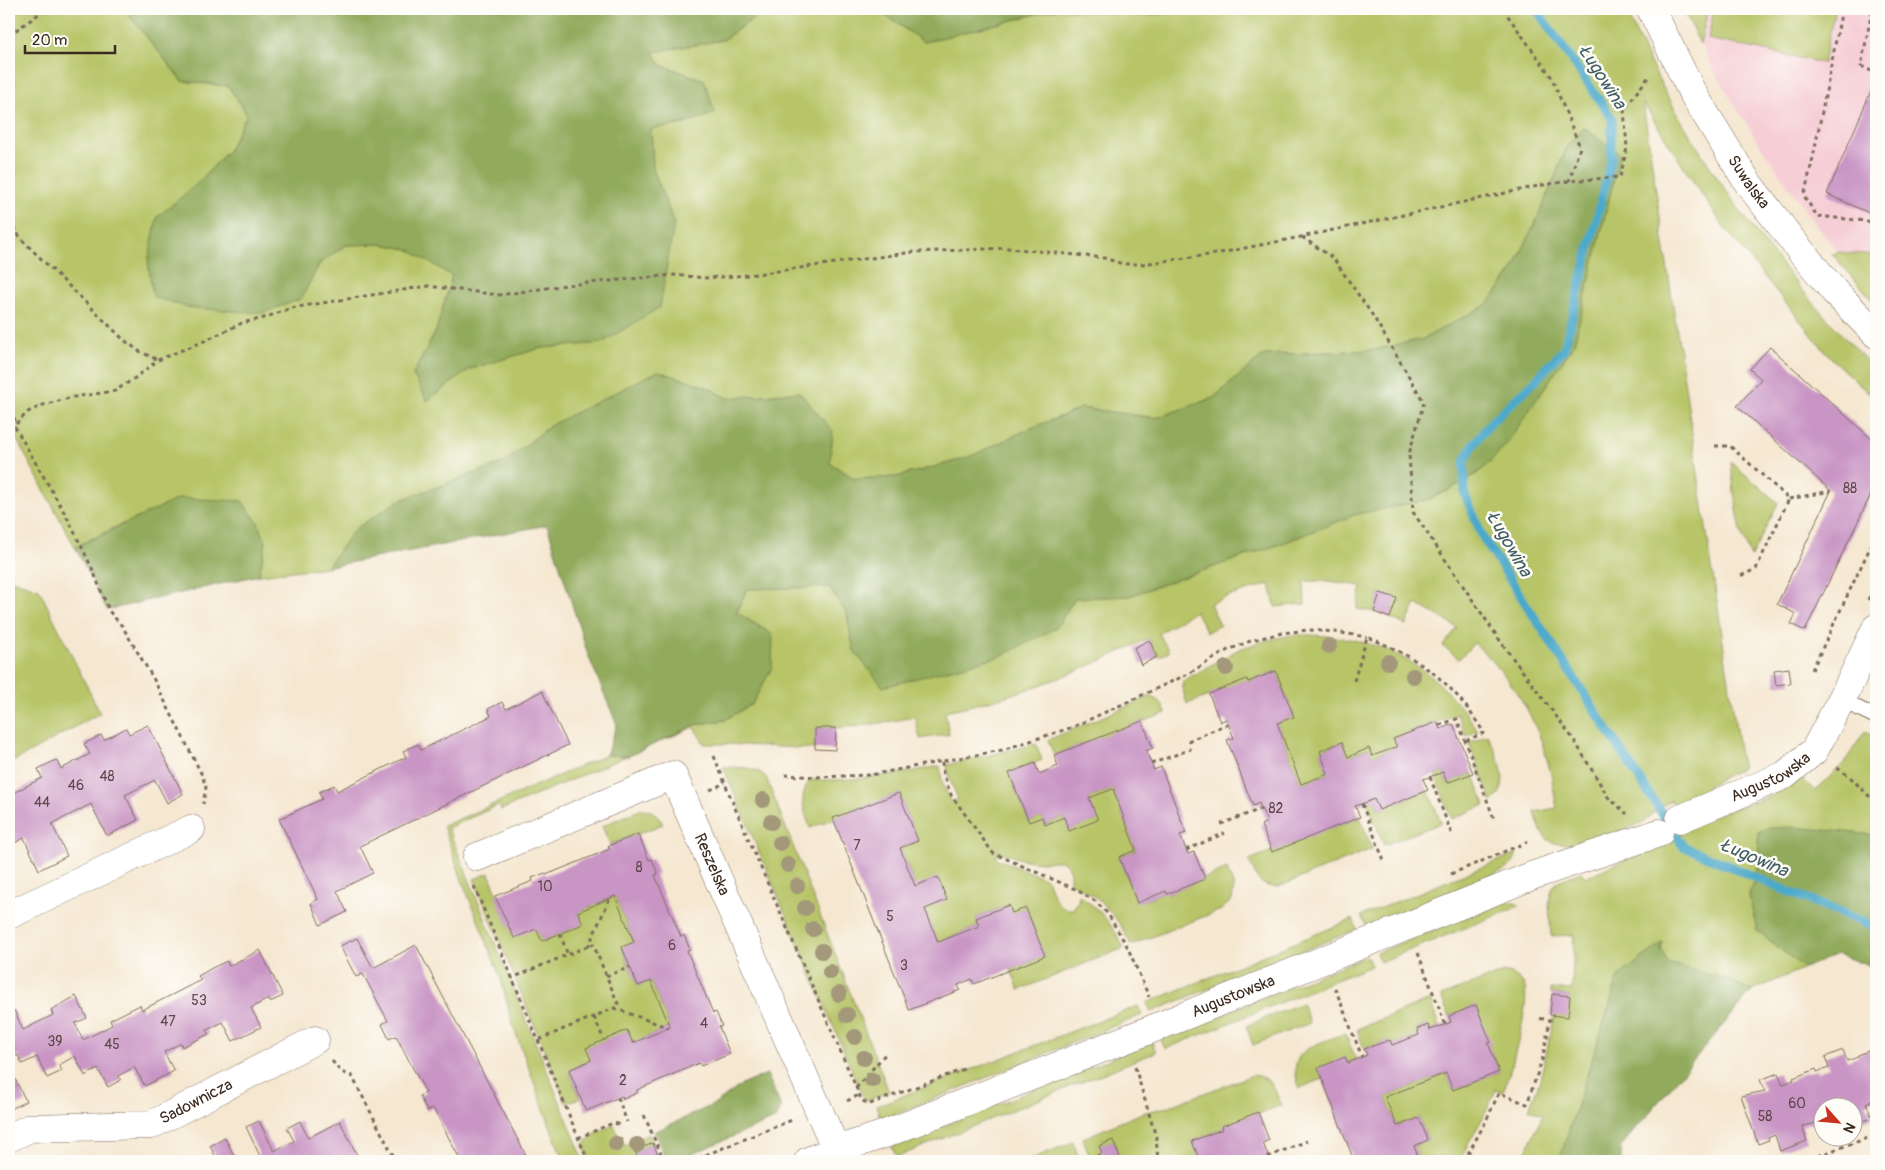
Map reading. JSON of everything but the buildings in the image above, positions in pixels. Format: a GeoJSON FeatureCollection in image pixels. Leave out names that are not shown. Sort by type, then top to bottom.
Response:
{"type":"FeatureCollection","features":[{"type":"Feature","properties":{"kind":"street","name":"Suwalska"},"geometry":{"type":"LineString","coordinates":[[1651,9],[1692,92],[1748,183],[1834,291],[1876,334]]}},
{"type":"Feature","properties":{"kind":"street","name":"Augustowska"},"geometry":{"type":"LineString","coordinates":[[808,1161],[839,1156],[882,1134],[1143,1032],[1534,875],[1663,829],[1785,775],[1814,751],[1876,628]]}},
{"type":"Feature","properties":{"kind":"street","name":"Reszelska"},"geometry":{"type":"LineString","coordinates":[[477,857],[673,775],[839,1156]]}},
{"type":"Feature","properties":{"kind":"street"},"geometry":{"type":"LineString","coordinates":[[9,915],[191,830]]}},
{"type":"Feature","properties":{"kind":"street","name":"Sadownicza"},"geometry":{"type":"LineString","coordinates":[[9,1138],[30,1128],[151,1125],[315,1040]]}},
{"type":"Feature","properties":{"kind":"lane"},"geometry":{"type":"LineString","coordinates":[[1841,700],[1876,717]]}},
{"type":"Feature","properties":{"kind":"path"},"geometry":{"type":"LineString","coordinates":[[9,35],[46,9]]}},
{"type":"Feature","properties":{"kind":"path"},"geometry":{"type":"LineString","coordinates":[[531,9],[577,11],[652,9]]}},
{"type":"Feature","properties":{"kind":"path"},"geometry":{"type":"LineString","coordinates":[[1503,9],[1551,76],[1580,146],[1569,181]]}},
{"type":"Feature","properties":{"kind":"path"},"geometry":{"type":"LineString","coordinates":[[1842,9],[1804,196],[1817,216],[1876,222]]}},
{"type":"Feature","properties":{"kind":"path"},"geometry":{"type":"LineString","coordinates":[[1859,9],[1872,10],[1861,66],[1876,73]]}},
{"type":"Feature","properties":{"kind":"path"},"geometry":{"type":"LineString","coordinates":[[9,432],[28,412],[42,405],[74,397],[115,391],[158,360],[242,323],[264,318],[291,308],[428,286],[500,295],[566,284],[674,275],[706,278],[749,275],[914,252],[1009,248],[1104,258],[1123,264],[1142,264],[1215,254],[1543,185],[1620,177],[1627,148],[1624,109],[1645,80],[1657,68],[1676,58]]}},
{"type":"Feature","properties":{"kind":"path"},"geometry":{"type":"LineString","coordinates":[[9,220],[21,239],[124,340],[139,351],[158,360]]}},
{"type":"Feature","properties":{"kind":"path"},"geometry":{"type":"LineString","coordinates":[[1301,237],[1333,258],[1373,316],[1424,402],[1408,454],[1413,512],[1503,645],[1574,740],[1608,797],[1663,829]]}},
{"type":"Feature","properties":{"kind":"path"},"geometry":{"type":"LineString","coordinates":[[9,402],[16,426],[68,519],[92,568],[109,611],[122,626],[153,678],[202,775],[206,788],[204,801],[191,830]]}},
{"type":"Feature","properties":{"kind":"path"},"geometry":{"type":"LineString","coordinates":[[1715,446],[1730,446],[1789,500]]}},
{"type":"Feature","properties":{"kind":"path"},"geometry":{"type":"LineString","coordinates":[[1789,500],[1831,491]]}},
{"type":"Feature","properties":{"kind":"path"},"geometry":{"type":"LineString","coordinates":[[1738,577],[1756,569],[1789,500]]}},
{"type":"Feature","properties":{"kind":"path"},"geometry":{"type":"LineString","coordinates":[[1812,670],[1876,535]]}},
{"type":"Feature","properties":{"kind":"path"},"geometry":{"type":"LineString","coordinates":[[785,775],[816,777],[870,775],[1002,750],[1073,727],[1179,678],[1228,650],[1253,640],[1282,633],[1309,630],[1335,632],[1367,638],[1394,648],[1421,664],[1446,683],[1470,710],[1484,733],[1465,741]]}},
{"type":"Feature","properties":{"kind":"path"},"geometry":{"type":"LineString","coordinates":[[1354,681],[1367,638]]}},
{"type":"Feature","properties":{"kind":"path"},"geometry":{"type":"LineString","coordinates":[[1439,725],[1457,719],[1494,819]]}},
{"type":"Feature","properties":{"kind":"path"},"geometry":{"type":"LineString","coordinates":[[1188,741],[1228,724]]}},
{"type":"Feature","properties":{"kind":"path"},"geometry":{"type":"LineString","coordinates":[[1152,764],[1192,749]]}},
{"type":"Feature","properties":{"kind":"path"},"geometry":{"type":"LineString","coordinates":[[1814,751],[1849,776],[1876,803]]}},
{"type":"Feature","properties":{"kind":"path"},"geometry":{"type":"LineString","coordinates":[[714,756],[734,808],[862,1101],[870,1104],[975,1064]]}},
{"type":"Feature","properties":{"kind":"path"},"geometry":{"type":"LineString","coordinates":[[942,762],[945,780],[951,796],[993,852],[1076,889],[1094,901],[1108,914],[1127,946],[1149,997]]}},
{"type":"Feature","properties":{"kind":"path"},"geometry":{"type":"LineString","coordinates":[[1430,777],[1452,835]]}},
{"type":"Feature","properties":{"kind":"path"},"geometry":{"type":"LineString","coordinates":[[1362,804],[1384,860]]}},
{"type":"Feature","properties":{"kind":"path"},"geometry":{"type":"LineString","coordinates":[[1222,824],[1261,809]]}},
{"type":"Feature","properties":{"kind":"path"},"geometry":{"type":"LineString","coordinates":[[1186,850],[1225,833]]}},
{"type":"Feature","properties":{"kind":"path"},"geometry":{"type":"LineString","coordinates":[[1446,876],[1527,842]]}},
{"type":"Feature","properties":{"kind":"path"},"geometry":{"type":"LineString","coordinates":[[473,884],[588,1161]]}},
{"type":"Feature","properties":{"kind":"path"},"geometry":{"type":"LineString","coordinates":[[588,947],[610,898]]}},
{"type":"Feature","properties":{"kind":"path"},"geometry":{"type":"LineString","coordinates":[[560,934],[568,955]]}},
{"type":"Feature","properties":{"kind":"path"},"geometry":{"type":"LineString","coordinates":[[512,978],[593,944],[619,1006],[538,1040]]}},
{"type":"Feature","properties":{"kind":"path"},"geometry":{"type":"LineString","coordinates":[[1418,953],[1445,1024]]}},
{"type":"Feature","properties":{"kind":"path"},"geometry":{"type":"LineString","coordinates":[[606,976],[630,967]]}},
{"type":"Feature","properties":{"kind":"path"},"geometry":{"type":"LineString","coordinates":[[1334,987],[1362,1057]]}},
{"type":"Feature","properties":{"kind":"path"},"geometry":{"type":"LineString","coordinates":[[1141,1000],[1158,993]]}},
{"type":"Feature","properties":{"kind":"path"},"geometry":{"type":"LineString","coordinates":[[614,1008],[669,1028]]}},
{"type":"Feature","properties":{"kind":"path"},"geometry":{"type":"LineString","coordinates":[[594,1016],[604,1040]]}},
{"type":"Feature","properties":{"kind":"path"},"geometry":{"type":"LineString","coordinates":[[1464,1161],[1485,1123],[1498,1092],[1527,1104],[1543,1057],[1550,1020],[1537,1018]]}},
{"type":"Feature","properties":{"kind":"path"},"geometry":{"type":"LineString","coordinates":[[856,1088],[887,1052]]}},
{"type":"Feature","properties":{"kind":"path"},"geometry":{"type":"LineString","coordinates":[[1134,1066],[1156,1137],[1158,1161]]}},
{"type":"Feature","properties":{"kind":"path"},"geometry":{"type":"LineString","coordinates":[[352,1076],[396,1161]]}},
{"type":"Feature","properties":{"kind":"path"},"geometry":{"type":"LineString","coordinates":[[618,1098],[627,1122]]}},
{"type":"Feature","properties":{"kind":"path"},"geometry":{"type":"LineString","coordinates":[[691,1161],[792,1120],[789,1111]]}},
{"type":"Feature","properties":{"kind":"path"},"geometry":{"type":"LineString","coordinates":[[644,1115],[664,1161]]}},
{"type":"Feature","properties":{"kind":"path"},"geometry":{"type":"LineString","coordinates":[[578,1138],[613,1123],[622,1125]]}},
{"type":"Feature","properties":{"kind":"path"},"geometry":{"type":"LineString","coordinates":[[1803,1161],[1876,1134]]}},
{"type":"Feature","properties":{"kind":"path"},"geometry":{"type":"LineString","coordinates":[[1268,1157],[1306,1141]]}},
{"type":"Feature","properties":{"kind":"shaded area"},"geometry":{"type":"Polygon","coordinates":[[[1683,9],[1876,9],[1876,297],[1814,223],[1755,138],[1713,69],[1683,9]]]}},
{"type":"Feature","properties":{"kind":"green space"},"geometry":{"type":"Polygon","coordinates":[[[9,9],[122,9],[129,15],[182,81],[228,86],[247,114],[228,151],[198,183],[301,299],[320,263],[346,245],[381,244],[408,249],[452,276],[436,331],[413,374],[427,401],[470,369],[541,348],[602,343],[674,224],[653,169],[651,129],[684,124],[715,113],[704,80],[661,65],[653,52],[723,40],[758,15],[777,9],[876,9],[924,42],[1057,9],[1141,16],[1214,9],[1625,9],[1648,59],[1674,108],[1733,201],[1801,288],[1837,330],[1876,370],[1876,400],[1824,350],[1724,227],[1643,103],[1743,767],[1709,785],[1706,792],[1695,800],[1676,808],[1671,800],[1644,822],[1574,849],[1571,843],[1562,844],[1550,841],[1539,826],[1535,812],[1557,808],[1550,771],[1544,748],[1530,715],[1500,669],[1474,643],[1459,659],[1443,646],[1457,628],[1416,604],[1406,625],[1390,618],[1396,598],[1380,593],[1374,612],[1357,609],[1362,586],[1328,581],[1304,581],[1305,604],[1275,607],[1270,584],[1226,597],[1210,604],[1220,625],[1207,632],[1195,611],[1159,633],[1169,652],[1157,657],[1149,638],[1049,682],[998,698],[945,711],[949,734],[920,739],[915,717],[853,727],[816,728],[815,749],[704,744],[694,727],[651,745],[694,725],[725,720],[773,635],[737,613],[747,589],[829,587],[847,614],[854,651],[1056,628],[1075,598],[1129,596],[1283,543],[1357,514],[1427,500],[1447,491],[1481,471],[1620,154],[1584,128],[1567,147],[1543,206],[1513,270],[1488,304],[1423,339],[1373,350],[1265,355],[1213,398],[1156,418],[1082,408],[1029,429],[967,458],[896,477],[855,479],[829,463],[832,436],[799,392],[728,398],[705,386],[551,425],[504,463],[398,501],[355,529],[327,567],[259,575],[266,542],[124,523],[75,547],[16,438],[9,441],[9,9]]]}},
{"type":"Feature","properties":{"kind":"green space"},"geometry":{"type":"Polygon","coordinates":[[[122,9],[777,9],[758,15],[723,40],[653,52],[661,65],[704,80],[715,113],[684,124],[651,129],[653,169],[674,224],[660,307],[602,343],[541,348],[470,369],[427,401],[413,374],[436,331],[452,276],[408,249],[381,244],[346,245],[320,263],[301,299],[262,313],[191,308],[153,297],[148,262],[157,217],[198,183],[228,151],[247,114],[228,86],[182,81],[129,15],[122,9]]]}},
{"type":"Feature","properties":{"kind":"green space"},"geometry":{"type":"Polygon","coordinates":[[[876,9],[1057,9],[924,42],[876,9]]]}},
{"type":"Feature","properties":{"kind":"green space"},"geometry":{"type":"Polygon","coordinates":[[[1067,9],[1214,9],[1141,16],[1067,9]]]}},
{"type":"Feature","properties":{"kind":"green space"},"geometry":{"type":"Polygon","coordinates":[[[1683,9],[1708,9],[1700,44],[1683,9]]]}},
{"type":"Feature","properties":{"kind":"green space"},"geometry":{"type":"Polygon","coordinates":[[[1714,9],[1835,9],[1823,63],[1708,39],[1714,9]]]}},
{"type":"Feature","properties":{"kind":"green space"},"geometry":{"type":"Polygon","coordinates":[[[1584,128],[1620,154],[1574,344],[1506,445],[1481,471],[1447,491],[1427,500],[1357,514],[1283,543],[1129,596],[1075,598],[1056,628],[1001,656],[883,687],[854,651],[847,614],[829,587],[747,589],[736,612],[773,635],[772,668],[752,704],[725,720],[694,725],[629,756],[606,755],[617,725],[588,655],[547,525],[327,567],[355,529],[398,501],[504,463],[551,425],[658,371],[705,386],[728,398],[799,392],[833,431],[830,463],[855,479],[896,477],[967,458],[1029,429],[1082,408],[1156,418],[1213,398],[1264,355],[1373,350],[1423,339],[1488,304],[1513,270],[1543,206],[1567,147],[1584,128]]]}},
{"type":"Feature","properties":{"kind":"green space"},"geometry":{"type":"Polygon","coordinates":[[[1839,252],[1876,255],[1876,304],[1832,254],[1839,252]]]}},
{"type":"Feature","properties":{"kind":"green space"},"geometry":{"type":"Polygon","coordinates":[[[1731,462],[1778,503],[1751,557],[1741,532],[1731,462]]]}},
{"type":"Feature","properties":{"kind":"green space"},"geometry":{"type":"Polygon","coordinates":[[[180,498],[242,501],[257,521],[266,542],[259,575],[107,610],[75,547],[180,498]]]}},
{"type":"Feature","properties":{"kind":"green space"},"geometry":{"type":"Polygon","coordinates":[[[9,579],[39,589],[100,713],[9,764],[9,579]]]}},
{"type":"Feature","properties":{"kind":"green space"},"geometry":{"type":"Polygon","coordinates":[[[1292,635],[1350,639],[1376,646],[1399,656],[1421,669],[1441,686],[1460,706],[1478,731],[1466,736],[1457,714],[1394,738],[1397,747],[1372,756],[1368,748],[1348,757],[1342,742],[1320,751],[1328,774],[1301,784],[1277,723],[1294,716],[1276,671],[1187,704],[1182,687],[1183,681],[1239,649],[1267,640],[1292,635]]]}},
{"type":"Feature","properties":{"kind":"green space"},"geometry":{"type":"Polygon","coordinates":[[[1151,696],[1162,704],[1166,713],[1054,755],[1048,740],[1151,696]]]}},
{"type":"Feature","properties":{"kind":"green space"},"geometry":{"type":"Polygon","coordinates":[[[1865,731],[1876,737],[1876,835],[1837,832],[1758,832],[1759,864],[1749,895],[1757,930],[1804,968],[1752,991],[1727,979],[1670,966],[1660,954],[1662,943],[1619,976],[1559,1161],[1521,1161],[1543,1115],[1529,1109],[1540,1080],[1555,1015],[1570,996],[1550,993],[1550,989],[1572,990],[1574,935],[1551,936],[1549,904],[1552,889],[1558,881],[1581,872],[1585,877],[1657,847],[1692,823],[1771,796],[1802,778],[1815,791],[1844,763],[1865,731]]]}},
{"type":"Feature","properties":{"kind":"green space"},"geometry":{"type":"Polygon","coordinates":[[[1488,735],[1499,761],[1503,778],[1499,795],[1492,802],[1469,743],[1488,735]]]}},
{"type":"Feature","properties":{"kind":"green space"},"geometry":{"type":"Polygon","coordinates":[[[1036,744],[1042,760],[1009,773],[1029,822],[1042,817],[1045,825],[1064,817],[1069,830],[1097,820],[1089,798],[1113,789],[1136,850],[1119,857],[1137,903],[1166,891],[1167,894],[1227,869],[1234,887],[1232,900],[1221,910],[1131,945],[1120,924],[1106,908],[1090,894],[1070,882],[1069,869],[1066,863],[1016,858],[999,851],[995,858],[1047,879],[1055,899],[1062,907],[1073,909],[1079,895],[1094,906],[1115,932],[1124,948],[1019,990],[1011,970],[1044,956],[1026,908],[1012,913],[1008,905],[976,918],[979,926],[938,942],[900,848],[918,841],[899,793],[810,828],[804,809],[803,797],[810,780],[843,780],[875,777],[940,766],[942,781],[951,803],[958,799],[950,780],[947,765],[1036,744]]]}},
{"type":"Feature","properties":{"kind":"green space"},"geometry":{"type":"Polygon","coordinates":[[[606,755],[627,756],[501,810],[499,805],[448,828],[584,1161],[566,1161],[558,1147],[513,1026],[500,976],[443,826],[606,755]]]}},
{"type":"Feature","properties":{"kind":"green space"},"geometry":{"type":"Polygon","coordinates":[[[723,767],[751,769],[766,777],[889,1092],[865,1101],[723,767]]]}},
{"type":"Feature","properties":{"kind":"green space"},"geometry":{"type":"Polygon","coordinates":[[[1443,772],[1447,783],[1473,773],[1485,805],[1452,819],[1435,775],[1443,772]]]}},
{"type":"Feature","properties":{"kind":"green space"},"geometry":{"type":"Polygon","coordinates":[[[1428,790],[1441,823],[1384,845],[1367,802],[1374,799],[1379,810],[1428,790]]]}},
{"type":"Feature","properties":{"kind":"green space"},"geometry":{"type":"Polygon","coordinates":[[[642,809],[650,810],[663,824],[610,845],[602,826],[642,809]]]}},
{"type":"Feature","properties":{"kind":"green space"},"geometry":{"type":"Polygon","coordinates":[[[1360,817],[1372,849],[1278,887],[1271,887],[1262,883],[1256,876],[1249,860],[1360,817]]]}},
{"type":"Feature","properties":{"kind":"green space"},"geometry":{"type":"Polygon","coordinates":[[[1795,827],[1876,835],[1876,969],[1838,954],[1804,968],[1757,930],[1749,895],[1759,864],[1758,832],[1768,828],[1795,827]]]}},
{"type":"Feature","properties":{"kind":"green space"},"geometry":{"type":"Polygon","coordinates":[[[1517,853],[1513,863],[1504,870],[1366,926],[1361,916],[1517,853]]]}},
{"type":"Feature","properties":{"kind":"green space"},"geometry":{"type":"Polygon","coordinates":[[[489,873],[498,895],[536,929],[542,941],[582,924],[578,912],[615,896],[634,942],[622,948],[638,986],[651,981],[670,1027],[633,1043],[627,1031],[587,1048],[591,1060],[569,1070],[580,1098],[566,1103],[474,879],[489,873]]]}},
{"type":"Feature","properties":{"kind":"green space"},"geometry":{"type":"Polygon","coordinates":[[[1505,902],[1514,902],[1520,906],[1380,962],[1376,953],[1505,902]]]}},
{"type":"Feature","properties":{"kind":"green space"},"geometry":{"type":"Polygon","coordinates":[[[1353,919],[1357,929],[1151,1012],[1147,1003],[1353,919]]]}},
{"type":"Feature","properties":{"kind":"green space"},"geometry":{"type":"Polygon","coordinates":[[[1663,942],[1661,949],[1668,963],[1727,979],[1752,991],[1622,1145],[1621,1161],[1559,1161],[1619,976],[1663,942]]]}},
{"type":"Feature","properties":{"kind":"green space"},"geometry":{"type":"Polygon","coordinates":[[[1367,956],[1371,966],[1165,1049],[1161,1039],[1367,956]]]}},
{"type":"Feature","properties":{"kind":"green space"},"geometry":{"type":"Polygon","coordinates":[[[1504,972],[1520,980],[1524,985],[1526,994],[1523,1021],[1503,1092],[1496,1089],[1486,1112],[1459,1161],[1414,1161],[1413,1158],[1418,1156],[1414,1146],[1428,1140],[1419,1118],[1397,1126],[1385,1097],[1446,1073],[1453,1090],[1499,1072],[1476,1006],[1449,1016],[1441,996],[1504,972]]]}},
{"type":"Feature","properties":{"kind":"green space"},"geometry":{"type":"Polygon","coordinates":[[[1430,1000],[1439,1027],[1430,1030],[1428,1025],[1417,1029],[1419,1035],[1392,1045],[1390,1040],[1364,1049],[1357,1029],[1430,1000]]]}},
{"type":"Feature","properties":{"kind":"green space"},"geometry":{"type":"Polygon","coordinates":[[[1302,1003],[1310,1023],[1253,1045],[1246,1026],[1302,1003]]]}},
{"type":"Feature","properties":{"kind":"green space"},"geometry":{"type":"Polygon","coordinates":[[[1138,1006],[1142,1015],[881,1120],[876,1106],[1138,1006]]]}},
{"type":"Feature","properties":{"kind":"green space"},"geometry":{"type":"Polygon","coordinates":[[[1345,1033],[1356,1059],[1348,1063],[1345,1057],[1323,1079],[1300,1088],[1296,1075],[1296,1065],[1299,1057],[1314,1045],[1345,1033]]]}},
{"type":"Feature","properties":{"kind":"green space"},"geometry":{"type":"Polygon","coordinates":[[[1152,1042],[1156,1052],[897,1157],[892,1147],[1152,1042]]]}},
{"type":"Feature","properties":{"kind":"green space"},"geometry":{"type":"Polygon","coordinates":[[[767,1074],[781,1107],[777,1118],[675,1161],[666,1161],[654,1132],[717,1103],[741,1085],[767,1074]]]}},
{"type":"Feature","properties":{"kind":"green space"},"geometry":{"type":"Polygon","coordinates":[[[1253,1075],[1265,1078],[1272,1084],[1281,1105],[1193,1141],[1200,1161],[1121,1161],[1113,1140],[1102,1153],[1090,1158],[1083,1138],[1142,1113],[1167,1107],[1253,1075]]]}},
{"type":"Feature","properties":{"kind":"green space"},"geometry":{"type":"Polygon","coordinates":[[[614,1125],[623,1146],[649,1134],[653,1143],[635,1151],[639,1161],[590,1161],[583,1145],[596,1133],[614,1125]]]}},
{"type":"Feature","properties":{"kind":"green space"},"geometry":{"type":"Polygon","coordinates":[[[1073,1142],[1080,1161],[1026,1161],[1073,1142]]]}},
{"type":"Feature","properties":{"kind":"waterway","name":"Ługowina"},"geometry":{"type":"LineString","coordinates":[[1536,9],[1612,118],[1611,161],[1564,349],[1532,384],[1491,422],[1474,444],[1464,462],[1465,495],[1483,538],[1683,846],[1876,927]]}}]}
